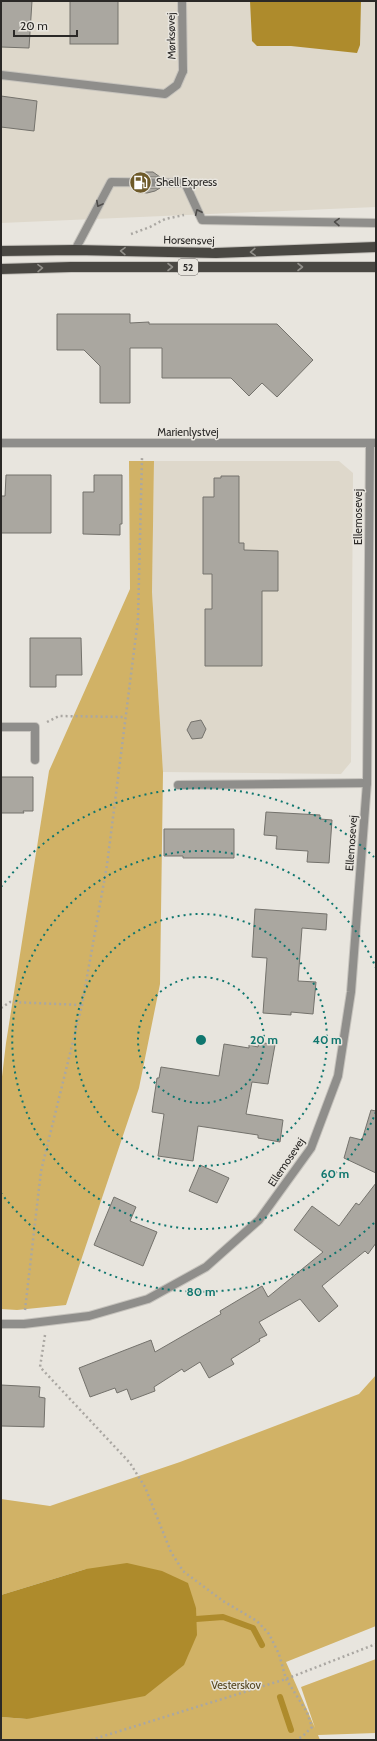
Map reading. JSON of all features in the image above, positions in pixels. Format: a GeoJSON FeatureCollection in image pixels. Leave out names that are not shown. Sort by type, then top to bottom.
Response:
{"type":"FeatureCollection","features":[{"type":"Feature","properties":{"kind":"main road","name":"Horsensvej"},"geometry":{"type":"LineString","coordinates":[[1,251],[75,250],[216,253],[376,247]]}},
{"type":"Feature","properties":{"kind":"main road","name":"52"},"geometry":{"type":"LineString","coordinates":[[1,269],[71,267],[376,267]]}},
{"type":"Feature","properties":{"kind":"street","name":"Mørksøvej"},"geometry":{"type":"LineString","coordinates":[[1,75],[165,94],[177,85],[183,70],[182,1]]}},
{"type":"Feature","properties":{"kind":"street"},"geometry":{"type":"LineString","coordinates":[[75,250],[111,182],[185,183],[202,220],[376,223]]}},
{"type":"Feature","properties":{"kind":"street","name":"Marienlystvej"},"geometry":{"type":"LineString","coordinates":[[1,443],[373,443]]}},
{"type":"Feature","properties":{"kind":"street","name":"Ellemosevej"},"geometry":{"type":"LineString","coordinates":[[1,1324],[46,1322],[89,1316],[148,1298],[206,1267],[259,1220],[311,1148],[338,1076],[351,992],[367,783],[373,443]]}},
{"type":"Feature","properties":{"kind":"street"},"geometry":{"type":"LineString","coordinates":[[1,727],[35,727],[35,760]]}},
{"type":"Feature","properties":{"kind":"street"},"geometry":{"type":"LineString","coordinates":[[178,784],[367,783]]}},
{"type":"Feature","properties":{"kind":"path"},"geometry":{"type":"LineString","coordinates":[[24,1324],[41,1171],[82,1005],[107,865],[138,618],[142,443]]}},
{"type":"Feature","properties":{"kind":"path"},"geometry":{"type":"LineString","coordinates":[[35,727],[60,716],[125,717]]}},
{"type":"Feature","properties":{"kind":"path"},"geometry":{"type":"LineString","coordinates":[[1,1008],[10,1002],[82,1005]]}},
{"type":"Feature","properties":{"kind":"path"},"geometry":{"type":"LineString","coordinates":[[46,1322],[40,1367],[130,1463],[145,1487],[171,1552],[183,1571],[223,1601],[257,1621],[269,1634],[279,1654],[286,1679],[307,1712],[312,1726],[304,1736],[296,1740]]}},
{"type":"Feature","properties":{"kind":"path"},"geometry":{"type":"LineString","coordinates":[[91,1740],[286,1679],[376,1644]]}},
{"type":"Feature","properties":{"kind":"shaded area"},"geometry":{"type":"Polygon","coordinates":[[[1,1],[376,1],[376,207],[1,223],[1,1]]]}},
{"type":"Feature","properties":{"kind":"shaded area"},"geometry":{"type":"Polygon","coordinates":[[[250,1],[361,1],[360,45],[357,53],[291,46],[257,46],[252,41],[250,1]]]}},
{"type":"Feature","properties":{"kind":"shaded area"},"geometry":{"type":"Polygon","coordinates":[[[154,461],[339,461],[353,473],[351,762],[341,774],[163,772],[152,592],[154,461]]]}},
{"type":"Feature","properties":{"kind":"shaded area"},"geometry":{"type":"Polygon","coordinates":[[[127,1563],[162,1571],[188,1583],[196,1608],[197,1635],[184,1665],[145,1696],[27,1719],[1,1717],[1,1595],[86,1569],[127,1563]]]}},
{"type":"Feature","properties":{"kind":"green space"},"geometry":{"type":"Polygon","coordinates":[[[129,461],[154,461],[152,592],[163,772],[160,984],[139,1088],[66,1305],[17,1310],[1,1309],[1,1085],[6,1043],[49,771],[130,589],[129,461]]]}},
{"type":"Feature","properties":{"kind":"green space","name":"Vesterskov"},"geometry":{"type":"Polygon","coordinates":[[[376,1375],[376,1626],[286,1662],[315,1728],[301,1687],[376,1659],[376,1733],[318,1735],[320,1740],[1,1740],[1,1717],[27,1719],[196,1619],[196,1608],[86,1569],[1,1595],[1,1499],[50,1506],[180,1462],[359,1394],[376,1375]]]}},
{"type":"Feature","properties":{"kind":"building"},"geometry":{"type":"Polygon","coordinates":[[[1,1],[32,1],[29,48],[1,47],[1,1]]]}},
{"type":"Feature","properties":{"kind":"building"},"geometry":{"type":"Polygon","coordinates":[[[70,1],[118,1],[118,44],[70,44],[70,1]]]}},
{"type":"Feature","properties":{"kind":"building"},"geometry":{"type":"Polygon","coordinates":[[[1,96],[37,101],[34,131],[1,127],[1,96]]]}},
{"type":"Feature","properties":{"kind":"building"},"geometry":{"type":"Polygon","coordinates":[[[146,172],[153,172],[160,177],[136,177],[146,172]]]}},
{"type":"Feature","properties":{"kind":"building"},"geometry":{"type":"Polygon","coordinates":[[[135,188],[160,188],[147,193],[140,192],[135,188]]]}},
{"type":"Feature","properties":{"kind":"building"},"geometry":{"type":"Polygon","coordinates":[[[57,314],[130,314],[130,323],[149,322],[149,324],[277,324],[313,360],[277,397],[262,383],[249,396],[231,378],[162,378],[162,348],[130,348],[130,403],[100,403],[100,366],[84,350],[57,350],[57,314]]]}},
{"type":"Feature","properties":{"kind":"building"},"geometry":{"type":"Polygon","coordinates":[[[6,475],[51,475],[51,533],[1,533],[1,496],[5,496],[6,475]]]}},
{"type":"Feature","properties":{"kind":"building"},"geometry":{"type":"Polygon","coordinates":[[[94,475],[122,475],[122,524],[120,524],[120,535],[83,534],[83,492],[94,492],[94,475]]]}},
{"type":"Feature","properties":{"kind":"building"},"geometry":{"type":"Polygon","coordinates":[[[221,476],[239,476],[239,543],[244,543],[244,550],[278,551],[278,591],[262,591],[262,666],[205,666],[205,609],[212,609],[212,574],[203,574],[203,497],[214,497],[214,478],[221,478],[221,476]]]}},
{"type":"Feature","properties":{"kind":"building"},"geometry":{"type":"Polygon","coordinates":[[[30,638],[81,638],[82,675],[56,675],[56,687],[30,687],[30,638]]]}},
{"type":"Feature","properties":{"kind":"building"},"geometry":{"type":"Polygon","coordinates":[[[201,720],[206,729],[202,738],[192,739],[187,730],[191,722],[201,720]]]}},
{"type":"Feature","properties":{"kind":"building"},"geometry":{"type":"Polygon","coordinates":[[[1,777],[33,777],[33,811],[23,811],[24,813],[1,813],[1,777]]]}},
{"type":"Feature","properties":{"kind":"building"},"geometry":{"type":"Polygon","coordinates":[[[266,812],[320,815],[320,819],[332,820],[329,863],[307,862],[308,851],[276,849],[277,836],[264,835],[266,812]]]}},
{"type":"Feature","properties":{"kind":"building"},"geometry":{"type":"Polygon","coordinates":[[[164,829],[234,829],[234,858],[183,858],[183,856],[164,856],[164,829]]]}},
{"type":"Feature","properties":{"kind":"building"},"geometry":{"type":"Polygon","coordinates":[[[255,909],[327,914],[326,930],[302,928],[298,981],[316,982],[313,1014],[291,1012],[291,1015],[263,1013],[267,958],[252,957],[255,909]]]}},
{"type":"Feature","properties":{"kind":"building"},"geometry":{"type":"Polygon","coordinates":[[[259,1042],[275,1045],[268,1084],[252,1082],[246,1114],[283,1120],[280,1142],[258,1138],[258,1135],[198,1126],[193,1161],[158,1156],[164,1114],[152,1112],[157,1078],[159,1078],[161,1067],[219,1076],[224,1044],[249,1048],[249,1045],[258,1047],[259,1042]]]}},
{"type":"Feature","properties":{"kind":"building"},"geometry":{"type":"Polygon","coordinates":[[[371,1110],[376,1111],[376,1173],[344,1158],[350,1137],[362,1140],[371,1110]]]}},
{"type":"Feature","properties":{"kind":"building"},"geometry":{"type":"Polygon","coordinates":[[[200,1165],[229,1178],[217,1203],[189,1191],[200,1165]]]}},
{"type":"Feature","properties":{"kind":"building"},"geometry":{"type":"Polygon","coordinates":[[[376,1183],[376,1243],[368,1254],[365,1251],[322,1286],[338,1306],[319,1322],[300,1299],[259,1322],[267,1335],[231,1359],[234,1364],[209,1378],[200,1362],[184,1372],[182,1369],[154,1387],[155,1391],[131,1400],[127,1389],[117,1393],[115,1388],[90,1397],[79,1368],[151,1340],[155,1352],[221,1314],[220,1311],[262,1286],[268,1297],[323,1252],[294,1230],[312,1206],[339,1226],[356,1203],[359,1205],[376,1183]]]}},
{"type":"Feature","properties":{"kind":"building"},"geometry":{"type":"Polygon","coordinates":[[[114,1197],[136,1207],[130,1221],[157,1232],[143,1266],[94,1245],[114,1197]]]}},
{"type":"Feature","properties":{"kind":"building"},"geometry":{"type":"Polygon","coordinates":[[[1,1385],[40,1387],[39,1397],[45,1398],[44,1427],[1,1426],[1,1385]]]}},
{"type":"Feature","properties":{"kind":"waterway"},"geometry":{"type":"LineString","coordinates":[[196,1619],[223,1617],[253,1628],[262,1645]]}},
{"type":"Feature","properties":{"kind":"waterway"},"geometry":{"type":"LineString","coordinates":[[280,1697],[291,1730]]}},
{"type":"Feature","properties":{"kind":"place","name":"Shell Express"},"geometry":{"type":"Point","coordinates":[140,182]}}]}
